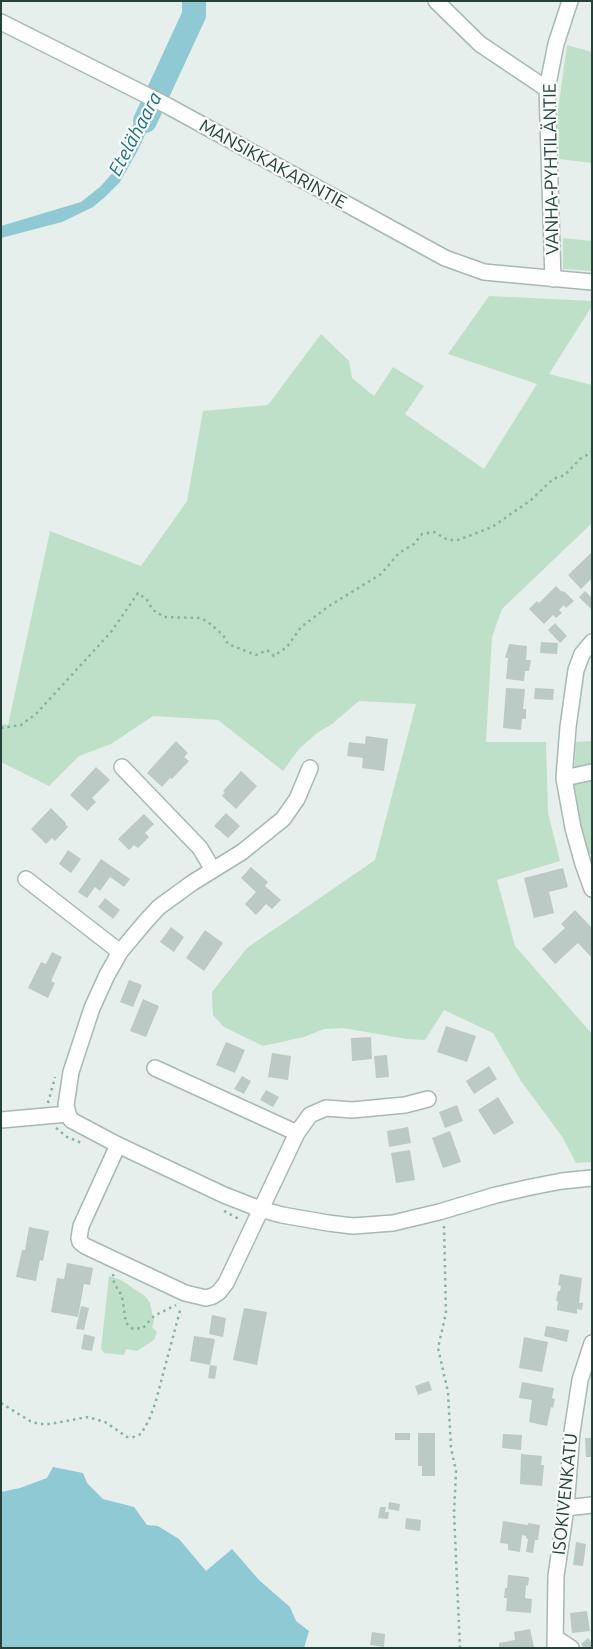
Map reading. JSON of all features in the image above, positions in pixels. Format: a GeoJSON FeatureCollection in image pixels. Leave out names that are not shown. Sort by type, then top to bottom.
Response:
{"type":"FeatureCollection","features":[{"type":"Feature","properties":{"kind":"street"},"geometry":{"type":"LineString","coordinates":[[436,1],[480,44],[547,89]]}},
{"type":"Feature","properties":{"kind":"street","name":"VANHA-PYHTILÄNTIE"},"geometry":{"type":"LineString","coordinates":[[554,279],[547,89],[556,44],[570,1]]}},
{"type":"Feature","properties":{"kind":"street","name":"MANSIKKAKARINTIE"},"geometry":{"type":"LineString","coordinates":[[1,22],[168,106],[444,258],[484,272],[592,282]]}},
{"type":"Feature","properties":{"kind":"street"},"geometry":{"type":"LineString","coordinates":[[592,642],[582,654],[576,670],[568,727],[564,778],[573,828],[592,890]]}},
{"type":"Feature","properties":{"kind":"street"},"geometry":{"type":"LineString","coordinates":[[122,767],[200,848],[213,870]]}},
{"type":"Feature","properties":{"kind":"street"},"geometry":{"type":"LineString","coordinates":[[310,768],[297,800],[283,819],[242,852],[159,907],[120,952],[92,1008],[71,1072],[66,1105],[68,1114],[77,1123],[118,1145],[260,1209],[304,1220],[353,1226],[440,1221],[496,1195],[562,1180],[592,1178]]}},
{"type":"Feature","properties":{"kind":"street"},"geometry":{"type":"LineString","coordinates":[[564,778],[592,772]]}},
{"type":"Feature","properties":{"kind":"street"},"geometry":{"type":"LineString","coordinates":[[26,879],[120,952]]}},
{"type":"Feature","properties":{"kind":"street"},"geometry":{"type":"LineString","coordinates":[[155,1068],[297,1133]]}},
{"type":"Feature","properties":{"kind":"street"},"geometry":{"type":"LineString","coordinates":[[118,1145],[81,1226],[80,1242],[185,1293],[206,1298],[219,1292],[226,1283],[297,1133],[310,1115],[326,1108],[352,1110],[405,1106],[428,1099]]}},
{"type":"Feature","properties":{"kind":"street"},"geometry":{"type":"LineString","coordinates":[[1,1120],[68,1114]]}},
{"type":"Feature","properties":{"kind":"street","name":"ISOKIVENKATU"},"geometry":{"type":"LineString","coordinates":[[555,1643],[556,1576],[566,1508],[575,1402],[592,1343]]}},
{"type":"Feature","properties":{"kind":"street"},"geometry":{"type":"LineString","coordinates":[[566,1508],[592,1505]]}},
{"type":"Feature","properties":{"kind":"street"},"geometry":{"type":"LineString","coordinates":[[555,1643],[571,1648]]}},
{"type":"Feature","properties":{"kind":"path"},"geometry":{"type":"LineString","coordinates":[[1,728],[21,725],[36,714],[110,632],[138,593],[147,600],[153,610],[164,616],[207,620],[223,635],[228,644],[256,655],[267,650],[274,656],[287,646],[301,627],[329,606],[380,574],[398,553],[414,544],[422,534],[434,532],[448,540],[458,540],[492,527],[531,500],[553,480],[565,475],[580,458],[592,452]]}},
{"type":"Feature","properties":{"kind":"path"},"geometry":{"type":"LineString","coordinates":[[57,1071],[48,1103],[48,1116],[58,1131],[84,1144]]}},
{"type":"Feature","properties":{"kind":"path"},"geometry":{"type":"LineString","coordinates":[[218,1208],[253,1225]]}},
{"type":"Feature","properties":{"kind":"path"},"geometry":{"type":"LineString","coordinates":[[452,1223],[440,1221],[446,1314],[438,1348],[448,1392],[451,1448],[456,1471],[454,1513],[460,1648]]}},
{"type":"Feature","properties":{"kind":"path"},"geometry":{"type":"LineString","coordinates":[[2,1405],[30,1421],[40,1424],[88,1417],[105,1422],[127,1437],[141,1434],[145,1429],[155,1404],[182,1302],[154,1316],[143,1328],[129,1327],[126,1323],[122,1296],[113,1278],[113,1259]]}},
{"type":"Feature","properties":{"kind":"green space"},"geometry":{"type":"Polygon","coordinates":[[[567,45],[592,52],[592,163],[559,159],[557,118],[567,45]]]}},
{"type":"Feature","properties":{"kind":"green space"},"geometry":{"type":"Polygon","coordinates":[[[563,238],[592,241],[592,271],[563,269],[563,238]]]}},
{"type":"Feature","properties":{"kind":"green space"},"geometry":{"type":"Polygon","coordinates":[[[489,296],[592,301],[592,306],[549,374],[592,385],[592,523],[502,609],[492,637],[486,742],[546,742],[548,813],[560,861],[497,880],[515,946],[592,1034],[592,1162],[576,1163],[563,1138],[521,1081],[493,1033],[444,1010],[425,1040],[407,1039],[343,1028],[324,1029],[304,1037],[263,1046],[224,1027],[213,1015],[212,992],[247,948],[375,860],[416,704],[359,701],[299,749],[283,771],[218,720],[153,716],[111,744],[79,756],[49,786],[1,762],[1,724],[8,725],[50,531],[141,566],[187,501],[203,411],[268,405],[321,334],[349,361],[352,378],[374,396],[393,367],[424,386],[405,414],[484,469],[537,384],[448,354],[489,296]]]}},
{"type":"Feature","properties":{"kind":"green space"},"geometry":{"type":"Polygon","coordinates":[[[592,741],[592,854],[586,855],[573,790],[576,742],[592,741]]]}},
{"type":"Feature","properties":{"kind":"green space"},"geometry":{"type":"Polygon","coordinates":[[[109,1276],[121,1280],[145,1296],[150,1303],[154,1322],[152,1327],[157,1332],[154,1340],[137,1351],[126,1349],[124,1355],[104,1353],[101,1349],[109,1276]]]}},
{"type":"Feature","properties":{"kind":"water"},"geometry":{"type":"Polygon","coordinates":[[[146,103],[157,109],[138,150],[120,182],[105,197],[93,207],[62,222],[1,238],[1,226],[81,202],[100,187],[117,168],[124,141],[146,103]]]}},
{"type":"Feature","properties":{"kind":"water"},"geometry":{"type":"Polygon","coordinates":[[[53,1467],[83,1473],[87,1483],[103,1499],[134,1507],[147,1525],[158,1526],[179,1539],[206,1571],[232,1549],[259,1580],[290,1607],[296,1621],[309,1631],[304,1648],[1,1648],[1,1492],[20,1488],[47,1478],[53,1467]]]}},
{"type":"Feature","properties":{"kind":"building"},"geometry":{"type":"Polygon","coordinates":[[[591,553],[592,578],[581,589],[568,575],[591,553]]]}},
{"type":"Feature","properties":{"kind":"building"},"geometry":{"type":"Polygon","coordinates":[[[556,586],[574,601],[566,608],[564,605],[559,610],[562,613],[556,618],[553,615],[544,624],[529,609],[537,601],[539,603],[556,586]]]}},
{"type":"Feature","properties":{"kind":"building"},"geometry":{"type":"Polygon","coordinates":[[[585,591],[592,598],[592,610],[579,597],[585,591]]]}},
{"type":"Feature","properties":{"kind":"building"},"geometry":{"type":"Polygon","coordinates":[[[555,623],[567,636],[560,643],[548,630],[555,623]]]}},
{"type":"Feature","properties":{"kind":"building"},"geometry":{"type":"Polygon","coordinates":[[[541,642],[558,643],[557,654],[540,653],[541,642]]]}},
{"type":"Feature","properties":{"kind":"building"},"geometry":{"type":"Polygon","coordinates":[[[509,644],[527,646],[526,660],[531,660],[529,671],[525,671],[524,681],[506,679],[508,658],[505,658],[509,644]]]}},
{"type":"Feature","properties":{"kind":"building"},"geometry":{"type":"Polygon","coordinates":[[[506,688],[525,689],[523,709],[526,709],[526,719],[522,719],[521,730],[503,728],[506,688]]]}},
{"type":"Feature","properties":{"kind":"building"},"geometry":{"type":"Polygon","coordinates":[[[535,688],[554,689],[553,700],[534,699],[535,688]]]}},
{"type":"Feature","properties":{"kind":"building"},"geometry":{"type":"Polygon","coordinates":[[[366,736],[388,739],[384,771],[362,768],[363,758],[347,756],[349,742],[365,744],[366,736]]]}},
{"type":"Feature","properties":{"kind":"building"},"geometry":{"type":"Polygon","coordinates":[[[176,741],[188,753],[184,757],[189,761],[162,787],[147,773],[176,741]]]}},
{"type":"Feature","properties":{"kind":"building"},"geometry":{"type":"Polygon","coordinates":[[[96,767],[110,780],[92,798],[96,802],[87,811],[70,795],[96,767]]]}},
{"type":"Feature","properties":{"kind":"building"},"geometry":{"type":"Polygon","coordinates":[[[241,771],[257,786],[236,809],[222,796],[225,792],[223,791],[241,771]]]}},
{"type":"Feature","properties":{"kind":"building"},"geometry":{"type":"Polygon","coordinates":[[[51,808],[68,827],[55,841],[52,838],[46,844],[31,829],[51,808]]]}},
{"type":"Feature","properties":{"kind":"building"},"geometry":{"type":"Polygon","coordinates":[[[226,813],[240,826],[228,838],[214,826],[226,813]]]}},
{"type":"Feature","properties":{"kind":"building"},"geometry":{"type":"Polygon","coordinates":[[[144,814],[154,824],[145,833],[149,837],[138,848],[134,845],[129,850],[118,839],[144,814]]]}},
{"type":"Feature","properties":{"kind":"building"},"geometry":{"type":"Polygon","coordinates":[[[68,850],[81,859],[71,873],[59,864],[68,850]]]}},
{"type":"Feature","properties":{"kind":"building"},"geometry":{"type":"Polygon","coordinates":[[[101,859],[130,879],[124,887],[110,877],[100,891],[95,887],[87,898],[78,892],[101,859]]]}},
{"type":"Feature","properties":{"kind":"building"},"geometry":{"type":"Polygon","coordinates":[[[251,867],[268,882],[265,886],[281,900],[272,909],[266,904],[256,915],[245,904],[256,892],[241,878],[251,867]]]}},
{"type":"Feature","properties":{"kind":"building"},"geometry":{"type":"Polygon","coordinates":[[[563,868],[568,887],[549,892],[554,913],[534,918],[524,878],[563,868]]]}},
{"type":"Feature","properties":{"kind":"building"},"geometry":{"type":"Polygon","coordinates":[[[105,898],[120,910],[113,919],[98,907],[105,898]]]}},
{"type":"Feature","properties":{"kind":"building"},"geometry":{"type":"Polygon","coordinates":[[[575,910],[592,928],[592,958],[578,943],[555,964],[542,949],[565,928],[561,924],[575,910]]]}},
{"type":"Feature","properties":{"kind":"building"},"geometry":{"type":"Polygon","coordinates":[[[171,927],[184,937],[174,952],[160,942],[171,927]]]}},
{"type":"Feature","properties":{"kind":"building"},"geometry":{"type":"Polygon","coordinates":[[[205,930],[223,943],[204,971],[186,958],[205,930]]]}},
{"type":"Feature","properties":{"kind":"building"},"geometry":{"type":"Polygon","coordinates":[[[52,952],[62,957],[51,981],[55,983],[48,998],[28,988],[41,962],[46,964],[52,952]]]}},
{"type":"Feature","properties":{"kind":"building"},"geometry":{"type":"Polygon","coordinates":[[[129,980],[142,985],[133,1007],[120,1002],[129,980]]]}},
{"type":"Feature","properties":{"kind":"building"},"geometry":{"type":"Polygon","coordinates":[[[143,999],[159,1006],[146,1037],[130,1031],[143,999]]]}},
{"type":"Feature","properties":{"kind":"building"},"geometry":{"type":"Polygon","coordinates":[[[446,1026],[476,1036],[467,1062],[437,1052],[446,1026]]]}},
{"type":"Feature","properties":{"kind":"building"},"geometry":{"type":"Polygon","coordinates":[[[371,1037],[372,1059],[352,1061],[351,1038],[371,1037]]]}},
{"type":"Feature","properties":{"kind":"building"},"geometry":{"type":"Polygon","coordinates":[[[226,1042],[245,1050],[235,1073],[216,1065],[226,1042]]]}},
{"type":"Feature","properties":{"kind":"building"},"geometry":{"type":"Polygon","coordinates":[[[272,1053],[291,1056],[288,1080],[268,1077],[272,1053]]]}},
{"type":"Feature","properties":{"kind":"building"},"geometry":{"type":"Polygon","coordinates":[[[387,1055],[389,1077],[376,1078],[374,1056],[387,1055]]]}},
{"type":"Feature","properties":{"kind":"building"},"geometry":{"type":"Polygon","coordinates":[[[489,1066],[497,1079],[474,1094],[466,1081],[489,1066]]]}},
{"type":"Feature","properties":{"kind":"building"},"geometry":{"type":"Polygon","coordinates":[[[242,1076],[251,1081],[244,1094],[234,1089],[242,1076]]]}},
{"type":"Feature","properties":{"kind":"building"},"geometry":{"type":"Polygon","coordinates":[[[266,1090],[279,1097],[273,1107],[260,1100],[266,1090]]]}},
{"type":"Feature","properties":{"kind":"building"},"geometry":{"type":"Polygon","coordinates":[[[498,1097],[514,1123],[494,1135],[478,1110],[498,1097]]]}},
{"type":"Feature","properties":{"kind":"building"},"geometry":{"type":"Polygon","coordinates":[[[457,1105],[463,1121],[445,1128],[439,1112],[457,1105]]]}},
{"type":"Feature","properties":{"kind":"building"},"geometry":{"type":"Polygon","coordinates":[[[408,1127],[411,1143],[389,1147],[387,1131],[408,1127]]]}},
{"type":"Feature","properties":{"kind":"building"},"geometry":{"type":"Polygon","coordinates":[[[450,1131],[461,1162],[443,1168],[432,1138],[450,1131]]]}},
{"type":"Feature","properties":{"kind":"building"},"geometry":{"type":"Polygon","coordinates":[[[410,1150],[415,1180],[396,1183],[391,1153],[410,1150]]]}},
{"type":"Feature","properties":{"kind":"building"},"geometry":{"type":"Polygon","coordinates":[[[29,1227],[49,1231],[43,1261],[40,1260],[36,1281],[16,1277],[22,1250],[25,1250],[29,1227]]]}},
{"type":"Feature","properties":{"kind":"building"},"geometry":{"type":"Polygon","coordinates":[[[67,1263],[93,1268],[90,1285],[84,1284],[78,1317],[51,1312],[57,1278],[64,1279],[67,1263]]]}},
{"type":"Feature","properties":{"kind":"building"},"geometry":{"type":"Polygon","coordinates":[[[560,1274],[582,1278],[579,1303],[583,1303],[582,1310],[577,1309],[577,1314],[557,1310],[558,1301],[556,1301],[561,1286],[558,1285],[560,1274]]]}},
{"type":"Feature","properties":{"kind":"building"},"geometry":{"type":"Polygon","coordinates":[[[81,1306],[89,1308],[84,1330],[76,1329],[81,1306]]]}},
{"type":"Feature","properties":{"kind":"building"},"geometry":{"type":"Polygon","coordinates":[[[244,1308],[267,1312],[257,1365],[233,1360],[244,1308]]]}},
{"type":"Feature","properties":{"kind":"building"},"geometry":{"type":"Polygon","coordinates":[[[212,1315],[226,1318],[223,1337],[209,1334],[212,1315]]]}},
{"type":"Feature","properties":{"kind":"building"},"geometry":{"type":"Polygon","coordinates":[[[546,1326],[569,1330],[567,1342],[544,1336],[546,1326]]]}},
{"type":"Feature","properties":{"kind":"building"},"geometry":{"type":"Polygon","coordinates":[[[84,1334],[95,1337],[92,1351],[81,1349],[84,1334]]]}},
{"type":"Feature","properties":{"kind":"building"},"geometry":{"type":"Polygon","coordinates":[[[194,1336],[215,1339],[210,1365],[190,1361],[194,1336]]]}},
{"type":"Feature","properties":{"kind":"building"},"geometry":{"type":"Polygon","coordinates":[[[524,1337],[548,1342],[542,1372],[519,1368],[524,1337]]]}},
{"type":"Feature","properties":{"kind":"building"},"geometry":{"type":"Polygon","coordinates":[[[210,1365],[217,1366],[215,1379],[208,1378],[210,1365]]]}},
{"type":"Feature","properties":{"kind":"building"},"geometry":{"type":"Polygon","coordinates":[[[429,1381],[432,1390],[418,1395],[415,1386],[429,1381]]]}},
{"type":"Feature","properties":{"kind":"building"},"geometry":{"type":"Polygon","coordinates":[[[522,1382],[554,1388],[552,1398],[555,1399],[553,1408],[551,1407],[547,1426],[529,1422],[532,1400],[519,1398],[522,1382]]]}},
{"type":"Feature","properties":{"kind":"building"},"geometry":{"type":"Polygon","coordinates":[[[395,1433],[410,1433],[410,1440],[395,1440],[395,1433]]]}},
{"type":"Feature","properties":{"kind":"building"},"geometry":{"type":"Polygon","coordinates":[[[418,1433],[435,1433],[435,1476],[422,1476],[422,1466],[418,1466],[418,1433]]]}},
{"type":"Feature","properties":{"kind":"building"},"geometry":{"type":"Polygon","coordinates":[[[503,1434],[522,1435],[521,1450],[502,1448],[503,1434]]]}},
{"type":"Feature","properties":{"kind":"building"},"geometry":{"type":"Polygon","coordinates":[[[585,1438],[592,1438],[592,1457],[586,1457],[585,1438]]]}},
{"type":"Feature","properties":{"kind":"building"},"geometry":{"type":"Polygon","coordinates":[[[521,1454],[542,1456],[541,1465],[544,1465],[542,1486],[520,1484],[521,1454]]]}},
{"type":"Feature","properties":{"kind":"building"},"geometry":{"type":"Polygon","coordinates":[[[389,1502],[400,1504],[399,1511],[388,1509],[389,1502]]]}},
{"type":"Feature","properties":{"kind":"building"},"geometry":{"type":"Polygon","coordinates":[[[380,1507],[386,1507],[385,1512],[389,1512],[388,1519],[378,1518],[380,1507]]]}},
{"type":"Feature","properties":{"kind":"building"},"geometry":{"type":"Polygon","coordinates":[[[406,1518],[421,1520],[420,1531],[405,1529],[406,1518]]]}},
{"type":"Feature","properties":{"kind":"building"},"geometry":{"type":"Polygon","coordinates":[[[503,1521],[540,1525],[538,1540],[535,1540],[533,1553],[526,1552],[528,1539],[526,1536],[522,1535],[520,1552],[508,1550],[508,1544],[500,1543],[503,1521]]]}},
{"type":"Feature","properties":{"kind":"building"},"geometry":{"type":"Polygon","coordinates":[[[576,1542],[586,1544],[583,1566],[573,1565],[576,1542]]]}},
{"type":"Feature","properties":{"kind":"building"},"geometry":{"type":"Polygon","coordinates":[[[508,1575],[529,1578],[528,1586],[526,1585],[525,1598],[532,1599],[531,1613],[506,1611],[507,1598],[504,1598],[508,1575]]]}},
{"type":"Feature","properties":{"kind":"building"},"geometry":{"type":"Polygon","coordinates":[[[587,1611],[590,1631],[572,1633],[570,1613],[587,1611]]]}},
{"type":"Feature","properties":{"kind":"building"},"geometry":{"type":"Polygon","coordinates":[[[530,1629],[534,1647],[499,1648],[499,1643],[515,1640],[514,1632],[530,1629]]]}},
{"type":"Feature","properties":{"kind":"building"},"geometry":{"type":"Polygon","coordinates":[[[372,1632],[385,1634],[384,1647],[370,1645],[372,1632]]]}},
{"type":"Feature","properties":{"kind":"building"},"geometry":{"type":"Polygon","coordinates":[[[588,1638],[592,1643],[592,1648],[584,1648],[581,1644],[588,1638]]]}},
{"type":"Feature","properties":{"kind":"waterway","name":"Etelähaara"},"geometry":{"type":"LineString","coordinates":[[145,121],[194,15],[194,1]]}}]}
